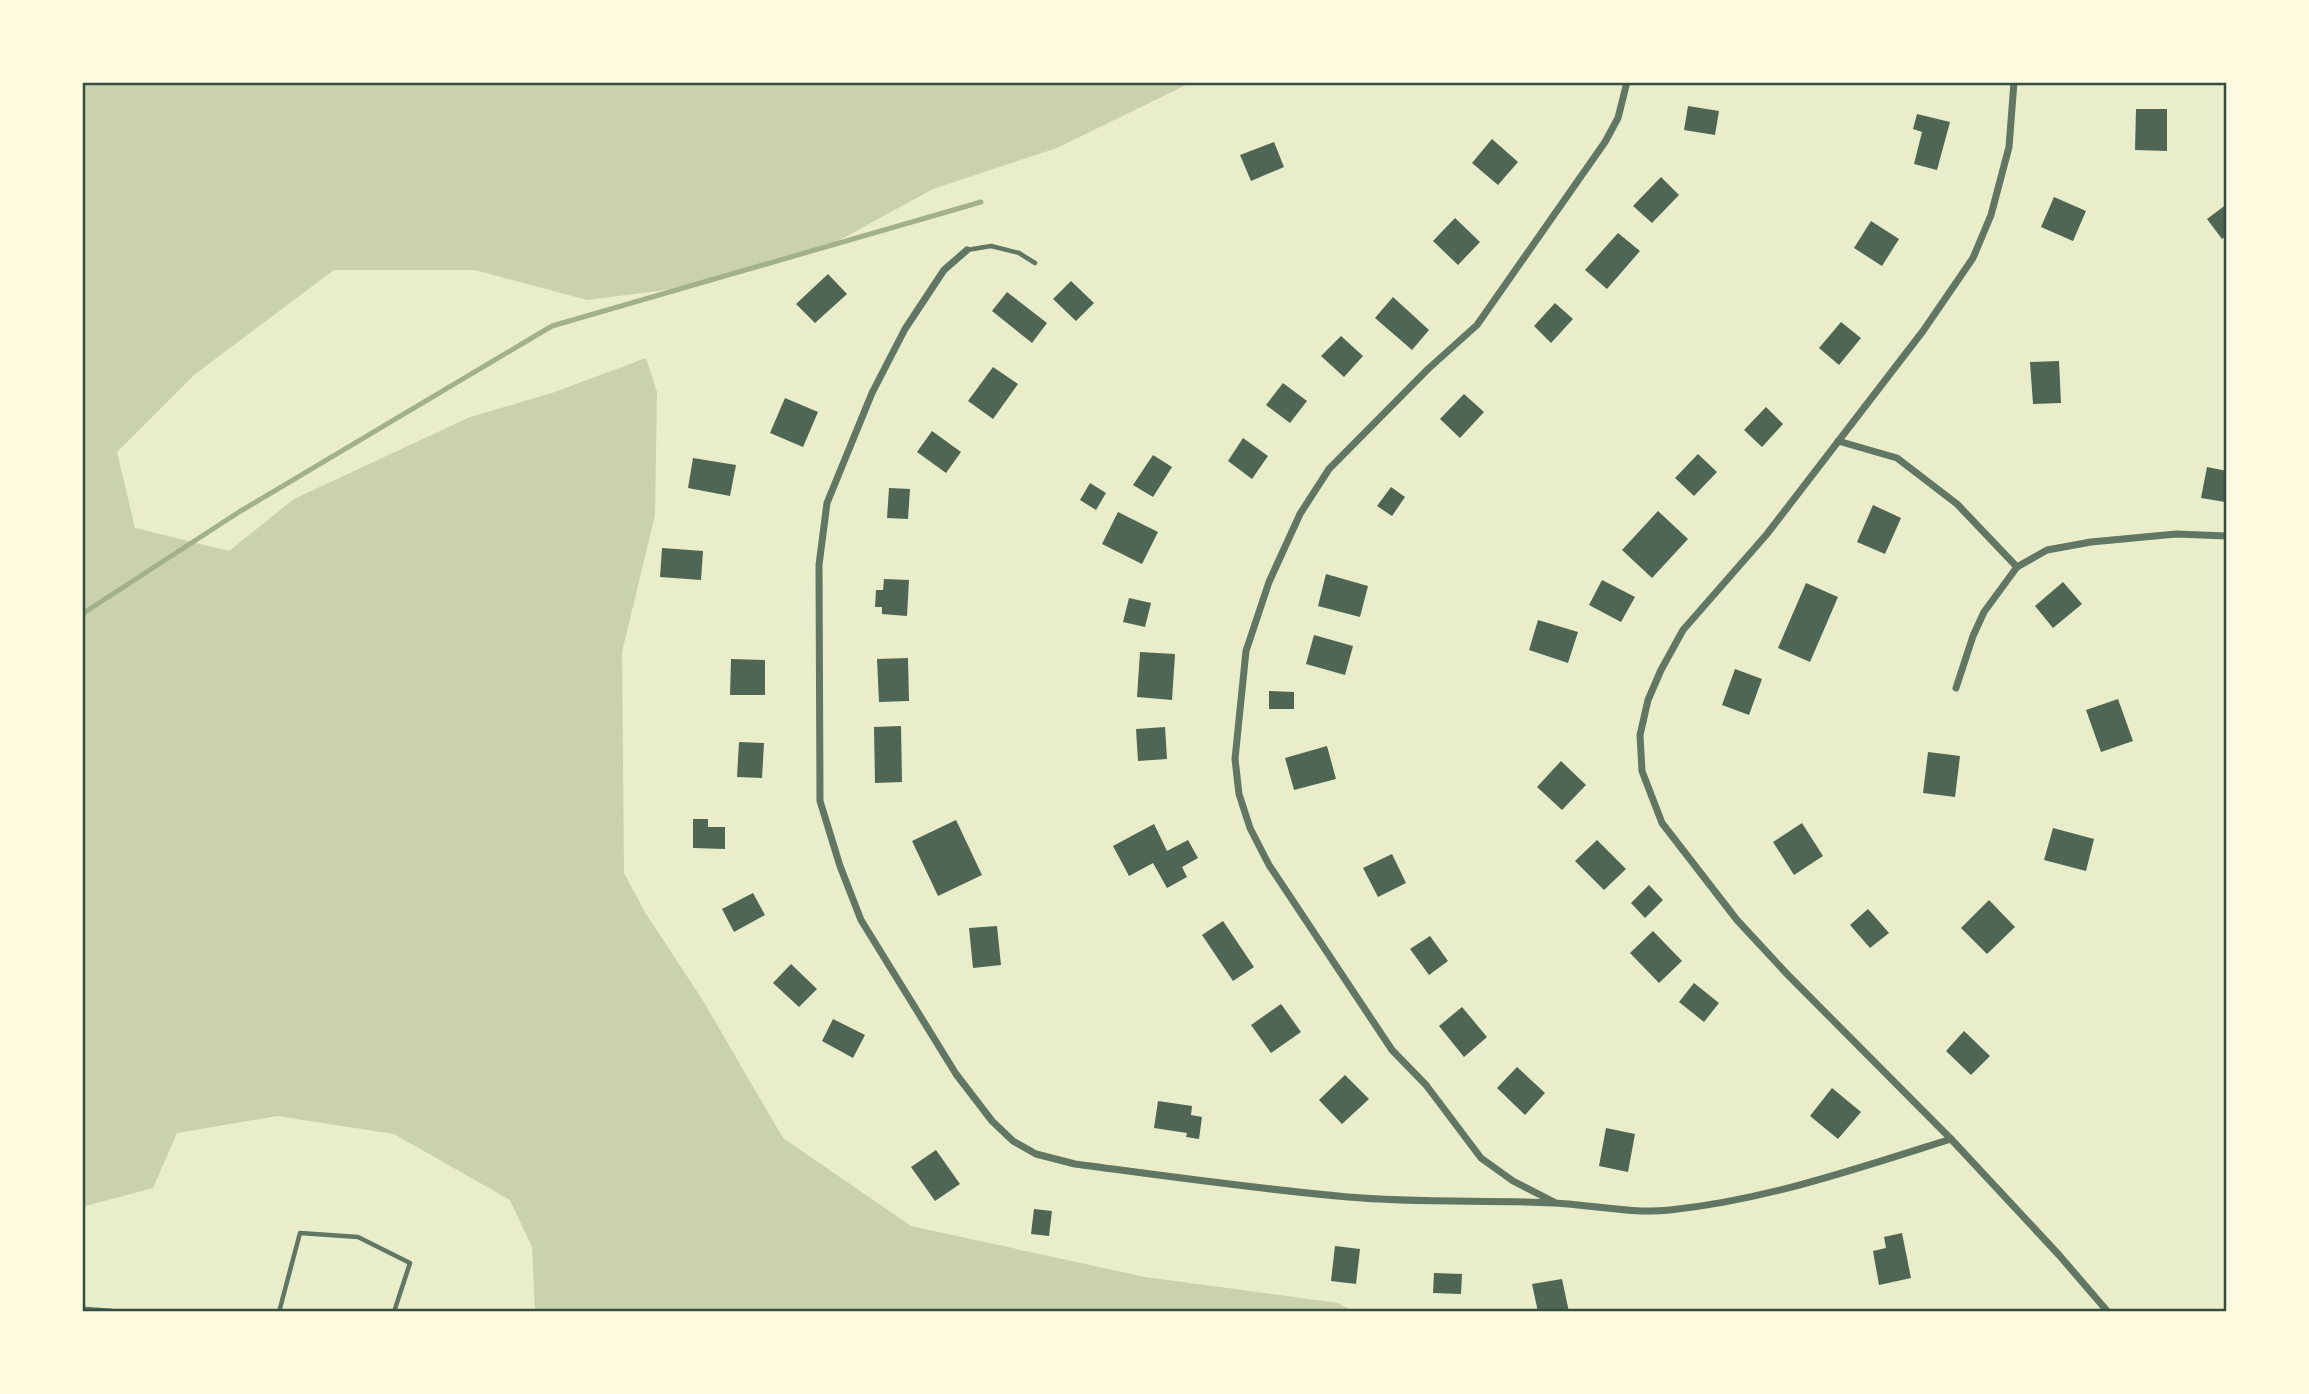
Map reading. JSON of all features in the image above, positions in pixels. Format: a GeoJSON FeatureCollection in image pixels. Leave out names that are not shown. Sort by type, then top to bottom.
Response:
{"type":"FeatureCollection","features":[{"type":"Feature","properties":{"kind":"street"},"geometry":{"type":"LineString","coordinates":[[1557,1203],[1513,1181],[1481,1158],[1426,1085],[1392,1050],[1269,865],[1250,828],[1239,794],[1235,760],[1246,651],[1269,582],[1300,514],[1329,469],[1428,369],[1477,325],[1605,142],[1618,118],[1627,82]]}},
{"type":"Feature","properties":{"kind":"street"},"geometry":{"type":"LineString","coordinates":[[2014,82],[2008,147],[1991,215],[1973,258],[1923,331],[1767,534],[1683,630],[1648,701],[1640,735],[1642,771],[1662,823],[1737,920],[1951,1139],[2108,1312]]}},
{"type":"Feature","properties":{"kind":"street"},"geometry":{"type":"LineString","coordinates":[[967,250],[944,270],[905,329],[872,393],[827,503],[819,565],[820,801],[840,866],[861,920],[956,1074],[992,1121],[1013,1140],[1036,1154],[1075,1164],[1349,1197],[1557,1203],[1607,1209],[1668,1210],[1745,1199],[1951,1139]]}},
{"type":"Feature","properties":{"kind":"street"},"geometry":{"type":"LineString","coordinates":[[1838,441],[1897,458],[1956,504],[2017,567]]}},
{"type":"Feature","properties":{"kind":"street"},"geometry":{"type":"LineString","coordinates":[[1956,688],[1984,612],[2017,567],[2047,550],[2091,542],[2176,534],[2227,536]]}},
{"type":"Feature","properties":{"kind":"street"},"geometry":{"type":"LineString","coordinates":[[82,1310],[111,1312]]}},
{"type":"Feature","properties":{"kind":"lane"},"geometry":{"type":"LineString","coordinates":[[967,250],[991,246],[1019,253],[1035,263]]}},
{"type":"Feature","properties":{"kind":"lane"},"geometry":{"type":"LineString","coordinates":[[279,1312],[300,1233],[358,1237],[411,1263],[394,1312]]}},
{"type":"Feature","properties":{"kind":"green space"},"geometry":{"type":"Polygon","coordinates":[[[82,82],[1192,82],[1057,148],[933,189],[827,247],[681,288],[587,300],[475,270],[334,270],[194,375],[117,452],[135,528],[229,551],[294,499],[470,417],[552,393],[646,358],[657,392],[655,515],[622,652],[624,873],[646,914],[702,999],[783,1138],[911,1226],[1145,1277],[1338,1303],[1355,1312],[751,1312],[736,1309],[732,1312],[535,1312],[532,1247],[510,1200],[394,1134],[277,1116],[177,1133],[153,1188],[82,1207],[82,82]]]}},
{"type":"Feature","properties":{"kind":"building"},"geometry":{"type":"Polygon","coordinates":[[[1688,106],[1719,111],[1715,135],[1684,130],[1688,106]]]}},
{"type":"Feature","properties":{"kind":"building"},"geometry":{"type":"Polygon","coordinates":[[[2136,109],[2167,109],[2167,151],[2135,150],[2136,109]]]}},
{"type":"Feature","properties":{"kind":"building"},"geometry":{"type":"Polygon","coordinates":[[[1917,114],[1950,122],[1937,170],[1914,164],[1922,132],[1913,129],[1917,114]]]}},
{"type":"Feature","properties":{"kind":"building"},"geometry":{"type":"Polygon","coordinates":[[[1492,139],[1518,162],[1498,185],[1472,163],[1492,139]]]}},
{"type":"Feature","properties":{"kind":"building"},"geometry":{"type":"Polygon","coordinates":[[[1274,142],[1284,167],[1251,181],[1240,155],[1274,142]]]}},
{"type":"Feature","properties":{"kind":"building"},"geometry":{"type":"Polygon","coordinates":[[[1661,177],[1679,195],[1652,223],[1633,206],[1661,177]]]}},
{"type":"Feature","properties":{"kind":"building"},"geometry":{"type":"Polygon","coordinates":[[[2054,197],[2086,211],[2073,241],[2041,227],[2054,197]]]}},
{"type":"Feature","properties":{"kind":"building"},"geometry":{"type":"Polygon","coordinates":[[[2227,204],[2227,235],[2222,239],[2207,219],[2227,204]]]}},
{"type":"Feature","properties":{"kind":"building"},"geometry":{"type":"Polygon","coordinates":[[[1455,218],[1480,242],[1458,265],[1433,241],[1455,218]]]}},
{"type":"Feature","properties":{"kind":"building"},"geometry":{"type":"Polygon","coordinates":[[[1871,221],[1899,239],[1882,266],[1854,248],[1871,221]]]}},
{"type":"Feature","properties":{"kind":"building"},"geometry":{"type":"Polygon","coordinates":[[[1618,233],[1640,251],[1607,289],[1585,270],[1618,233]]]}},
{"type":"Feature","properties":{"kind":"building"},"geometry":{"type":"Polygon","coordinates":[[[828,274],[847,294],[815,323],[796,304],[828,274]]]}},
{"type":"Feature","properties":{"kind":"building"},"geometry":{"type":"Polygon","coordinates":[[[1071,281],[1094,303],[1076,321],[1053,299],[1071,281]]]}},
{"type":"Feature","properties":{"kind":"building"},"geometry":{"type":"Polygon","coordinates":[[[1007,292],[1047,323],[1032,343],[992,311],[1007,292]]]}},
{"type":"Feature","properties":{"kind":"building"},"geometry":{"type":"Polygon","coordinates":[[[1393,297],[1429,330],[1412,350],[1375,318],[1393,297]]]}},
{"type":"Feature","properties":{"kind":"building"},"geometry":{"type":"Polygon","coordinates":[[[1555,303],[1573,319],[1551,343],[1534,326],[1555,303]]]}},
{"type":"Feature","properties":{"kind":"building"},"geometry":{"type":"Polygon","coordinates":[[[1841,322],[1861,338],[1839,365],[1819,348],[1841,322]]]}},
{"type":"Feature","properties":{"kind":"building"},"geometry":{"type":"Polygon","coordinates":[[[1341,336],[1363,356],[1344,377],[1321,356],[1341,336]]]}},
{"type":"Feature","properties":{"kind":"building"},"geometry":{"type":"Polygon","coordinates":[[[2059,361],[2061,403],[2033,404],[2030,362],[2059,361]]]}},
{"type":"Feature","properties":{"kind":"building"},"geometry":{"type":"Polygon","coordinates":[[[993,367],[1018,384],[993,419],[968,401],[993,367]]]}},
{"type":"Feature","properties":{"kind":"building"},"geometry":{"type":"Polygon","coordinates":[[[1283,383],[1307,401],[1290,423],[1266,405],[1283,383]]]}},
{"type":"Feature","properties":{"kind":"building"},"geometry":{"type":"Polygon","coordinates":[[[1464,394],[1484,412],[1460,438],[1440,419],[1464,394]]]}},
{"type":"Feature","properties":{"kind":"building"},"geometry":{"type":"Polygon","coordinates":[[[785,398],[818,412],[803,447],[770,433],[785,398]]]}},
{"type":"Feature","properties":{"kind":"building"},"geometry":{"type":"Polygon","coordinates":[[[1766,407],[1783,424],[1762,447],[1744,430],[1766,407]]]}},
{"type":"Feature","properties":{"kind":"building"},"geometry":{"type":"Polygon","coordinates":[[[932,431],[961,452],[946,473],[917,452],[932,431]]]}},
{"type":"Feature","properties":{"kind":"building"},"geometry":{"type":"Polygon","coordinates":[[[1243,438],[1268,456],[1252,479],[1228,461],[1243,438]]]}},
{"type":"Feature","properties":{"kind":"building"},"geometry":{"type":"Polygon","coordinates":[[[1698,454],[1717,472],[1694,496],[1675,478],[1698,454]]]}},
{"type":"Feature","properties":{"kind":"building"},"geometry":{"type":"Polygon","coordinates":[[[1153,455],[1172,467],[1153,497],[1133,485],[1153,455]]]}},
{"type":"Feature","properties":{"kind":"building"},"geometry":{"type":"Polygon","coordinates":[[[693,458],[736,465],[730,496],[688,488],[693,458]]]}},
{"type":"Feature","properties":{"kind":"building"},"geometry":{"type":"Polygon","coordinates":[[[2207,467],[2227,471],[2225,502],[2201,498],[2207,467]]]}},
{"type":"Feature","properties":{"kind":"building"},"geometry":{"type":"Polygon","coordinates":[[[1090,483],[1106,493],[1096,510],[1080,500],[1090,483]]]}},
{"type":"Feature","properties":{"kind":"building"},"geometry":{"type":"Polygon","coordinates":[[[1391,487],[1405,497],[1392,516],[1377,506],[1391,487]]]}},
{"type":"Feature","properties":{"kind":"building"},"geometry":{"type":"Polygon","coordinates":[[[889,488],[910,489],[908,519],[887,518],[889,488]]]}},
{"type":"Feature","properties":{"kind":"building"},"geometry":{"type":"Polygon","coordinates":[[[1873,505],[1901,518],[1885,554],[1857,542],[1873,505]]]}},
{"type":"Feature","properties":{"kind":"building"},"geometry":{"type":"Polygon","coordinates":[[[1658,511],[1688,539],[1652,578],[1622,550],[1658,511]]]}},
{"type":"Feature","properties":{"kind":"building"},"geometry":{"type":"Polygon","coordinates":[[[1118,512],[1158,532],[1142,564],[1102,544],[1118,512]]]}},
{"type":"Feature","properties":{"kind":"building"},"geometry":{"type":"Polygon","coordinates":[[[662,548],[703,551],[701,580],[660,577],[662,548]]]}},
{"type":"Feature","properties":{"kind":"building"},"geometry":{"type":"Polygon","coordinates":[[[1326,574],[1368,586],[1360,617],[1318,606],[1326,574]]]}},
{"type":"Feature","properties":{"kind":"building"},"geometry":{"type":"Polygon","coordinates":[[[884,579],[909,580],[907,616],[882,614],[882,607],[875,607],[876,590],[883,590],[884,579]]]}},
{"type":"Feature","properties":{"kind":"building"},"geometry":{"type":"Polygon","coordinates":[[[1602,580],[1635,597],[1621,622],[1589,605],[1602,580]]]}},
{"type":"Feature","properties":{"kind":"building"},"geometry":{"type":"Polygon","coordinates":[[[2063,582],[2082,604],[2053,628],[2035,606],[2063,582]]]}},
{"type":"Feature","properties":{"kind":"building"},"geometry":{"type":"Polygon","coordinates":[[[1806,583],[1838,597],[1810,662],[1778,648],[1806,583]]]}},
{"type":"Feature","properties":{"kind":"building"},"geometry":{"type":"Polygon","coordinates":[[[1129,598],[1151,603],[1145,627],[1123,622],[1129,598]]]}},
{"type":"Feature","properties":{"kind":"building"},"geometry":{"type":"Polygon","coordinates":[[[1538,620],[1578,632],[1568,663],[1529,650],[1538,620]]]}},
{"type":"Feature","properties":{"kind":"building"},"geometry":{"type":"Polygon","coordinates":[[[1314,635],[1353,646],[1345,675],[1306,664],[1314,635]]]}},
{"type":"Feature","properties":{"kind":"building"},"geometry":{"type":"Polygon","coordinates":[[[1140,652],[1175,654],[1172,700],[1137,697],[1140,652]]]}},
{"type":"Feature","properties":{"kind":"building"},"geometry":{"type":"Polygon","coordinates":[[[908,658],[909,701],[879,702],[877,659],[908,658]]]}},
{"type":"Feature","properties":{"kind":"building"},"geometry":{"type":"Polygon","coordinates":[[[731,659],[765,660],[765,695],[730,695],[731,659]]]}},
{"type":"Feature","properties":{"kind":"building"},"geometry":{"type":"Polygon","coordinates":[[[1735,669],[1762,679],[1749,715],[1722,705],[1735,669]]]}},
{"type":"Feature","properties":{"kind":"building"},"geometry":{"type":"Polygon","coordinates":[[[1269,691],[1294,692],[1294,709],[1269,709],[1269,691]]]}},
{"type":"Feature","properties":{"kind":"building"},"geometry":{"type":"Polygon","coordinates":[[[2118,699],[2133,741],[2101,752],[2086,710],[2118,699]]]}},
{"type":"Feature","properties":{"kind":"building"},"geometry":{"type":"Polygon","coordinates":[[[901,726],[902,782],[875,783],[874,727],[901,726]]]}},
{"type":"Feature","properties":{"kind":"building"},"geometry":{"type":"Polygon","coordinates":[[[1165,727],[1167,759],[1138,761],[1136,729],[1165,727]]]}},
{"type":"Feature","properties":{"kind":"building"},"geometry":{"type":"Polygon","coordinates":[[[739,742],[764,743],[762,778],[737,777],[739,742]]]}},
{"type":"Feature","properties":{"kind":"building"},"geometry":{"type":"Polygon","coordinates":[[[1327,746],[1336,779],[1294,790],[1285,758],[1327,746]]]}},
{"type":"Feature","properties":{"kind":"building"},"geometry":{"type":"Polygon","coordinates":[[[1928,752],[1960,756],[1955,797],[1923,793],[1928,752]]]}},
{"type":"Feature","properties":{"kind":"building"},"geometry":{"type":"Polygon","coordinates":[[[1561,761],[1586,785],[1562,810],[1537,787],[1561,761]]]}},
{"type":"Feature","properties":{"kind":"building"},"geometry":{"type":"Polygon","coordinates":[[[693,819],[708,819],[708,827],[725,827],[725,849],[693,848],[693,819]]]}},
{"type":"Feature","properties":{"kind":"building"},"geometry":{"type":"Polygon","coordinates":[[[956,820],[982,875],[938,896],[912,841],[956,820]]]}},
{"type":"Feature","properties":{"kind":"building"},"geometry":{"type":"Polygon","coordinates":[[[1802,823],[1823,856],[1794,875],[1773,842],[1802,823]]]}},
{"type":"Feature","properties":{"kind":"building"},"geometry":{"type":"Polygon","coordinates":[[[1154,824],[1167,851],[1188,840],[1198,858],[1182,867],[1187,877],[1167,888],[1153,863],[1129,876],[1113,846],[1154,824]]]}},
{"type":"Feature","properties":{"kind":"building"},"geometry":{"type":"Polygon","coordinates":[[[2053,828],[2094,839],[2086,871],[2044,860],[2053,828]]]}},
{"type":"Feature","properties":{"kind":"building"},"geometry":{"type":"Polygon","coordinates":[[[1597,840],[1626,869],[1604,890],[1575,861],[1597,840]]]}},
{"type":"Feature","properties":{"kind":"building"},"geometry":{"type":"Polygon","coordinates":[[[1392,854],[1406,883],[1378,897],[1363,868],[1392,854]]]}},
{"type":"Feature","properties":{"kind":"building"},"geometry":{"type":"Polygon","coordinates":[[[1649,885],[1663,900],[1645,918],[1631,903],[1649,885]]]}},
{"type":"Feature","properties":{"kind":"building"},"geometry":{"type":"Polygon","coordinates":[[[753,893],[765,915],[734,932],[722,909],[753,893]]]}},
{"type":"Feature","properties":{"kind":"building"},"geometry":{"type":"Polygon","coordinates":[[[1989,900],[2015,927],[1987,954],[1961,928],[1989,900]]]}},
{"type":"Feature","properties":{"kind":"building"},"geometry":{"type":"Polygon","coordinates":[[[1868,909],[1889,933],[1870,948],[1850,925],[1868,909]]]}},
{"type":"Feature","properties":{"kind":"building"},"geometry":{"type":"Polygon","coordinates":[[[1223,921],[1254,967],[1233,981],[1202,935],[1223,921]]]}},
{"type":"Feature","properties":{"kind":"building"},"geometry":{"type":"Polygon","coordinates":[[[997,926],[1001,965],[973,968],[969,928],[997,926]]]}},
{"type":"Feature","properties":{"kind":"building"},"geometry":{"type":"Polygon","coordinates":[[[1653,931],[1682,961],[1659,983],[1630,953],[1653,931]]]}},
{"type":"Feature","properties":{"kind":"building"},"geometry":{"type":"Polygon","coordinates":[[[1430,936],[1448,961],[1429,975],[1410,949],[1430,936]]]}},
{"type":"Feature","properties":{"kind":"building"},"geometry":{"type":"Polygon","coordinates":[[[791,964],[817,989],[799,1007],[773,983],[791,964]]]}},
{"type":"Feature","properties":{"kind":"building"},"geometry":{"type":"Polygon","coordinates":[[[1694,983],[1719,1003],[1704,1022],[1679,1002],[1694,983]]]}},
{"type":"Feature","properties":{"kind":"building"},"geometry":{"type":"Polygon","coordinates":[[[1281,1004],[1301,1032],[1271,1053],[1251,1025],[1281,1004]]]}},
{"type":"Feature","properties":{"kind":"building"},"geometry":{"type":"Polygon","coordinates":[[[1462,1007],[1487,1037],[1464,1057],[1439,1026],[1462,1007]]]}},
{"type":"Feature","properties":{"kind":"building"},"geometry":{"type":"Polygon","coordinates":[[[833,1019],[865,1035],[853,1058],[822,1041],[833,1019]]]}},
{"type":"Feature","properties":{"kind":"building"},"geometry":{"type":"Polygon","coordinates":[[[1964,1031],[1990,1056],[1971,1075],[1946,1051],[1964,1031]]]}},
{"type":"Feature","properties":{"kind":"building"},"geometry":{"type":"Polygon","coordinates":[[[1517,1067],[1545,1093],[1525,1115],[1497,1088],[1517,1067]]]}},
{"type":"Feature","properties":{"kind":"building"},"geometry":{"type":"Polygon","coordinates":[[[1345,1075],[1369,1099],[1342,1124],[1319,1100],[1345,1075]]]}},
{"type":"Feature","properties":{"kind":"building"},"geometry":{"type":"Polygon","coordinates":[[[1832,1088],[1861,1112],[1838,1139],[1810,1116],[1832,1088]]]}},
{"type":"Feature","properties":{"kind":"building"},"geometry":{"type":"Polygon","coordinates":[[[1158,1101],[1192,1106],[1191,1115],[1202,1117],[1199,1139],[1186,1137],[1187,1133],[1154,1128],[1158,1101]]]}},
{"type":"Feature","properties":{"kind":"building"},"geometry":{"type":"Polygon","coordinates":[[[1606,1128],[1635,1134],[1628,1172],[1599,1166],[1606,1128]]]}},
{"type":"Feature","properties":{"kind":"building"},"geometry":{"type":"Polygon","coordinates":[[[936,1150],[960,1184],[935,1201],[911,1167],[936,1150]]]}},
{"type":"Feature","properties":{"kind":"building"},"geometry":{"type":"Polygon","coordinates":[[[1034,1209],[1052,1211],[1049,1236],[1031,1234],[1034,1209]]]}},
{"type":"Feature","properties":{"kind":"building"},"geometry":{"type":"Polygon","coordinates":[[[1902,1233],[1911,1278],[1879,1285],[1873,1251],[1886,1248],[1884,1237],[1902,1233]]]}},
{"type":"Feature","properties":{"kind":"building"},"geometry":{"type":"Polygon","coordinates":[[[1335,1246],[1360,1249],[1356,1284],[1331,1281],[1335,1246]]]}},
{"type":"Feature","properties":{"kind":"building"},"geometry":{"type":"Polygon","coordinates":[[[1434,1273],[1462,1274],[1461,1294],[1433,1293],[1434,1273]]]}},
{"type":"Feature","properties":{"kind":"building"},"geometry":{"type":"Polygon","coordinates":[[[1562,1279],[1569,1312],[1538,1312],[1532,1284],[1562,1279]]]}},
{"type":"Feature","properties":{"kind":"waterway"},"geometry":{"type":"LineString","coordinates":[[82,614],[239,512],[552,326],[981,202]]}}]}
